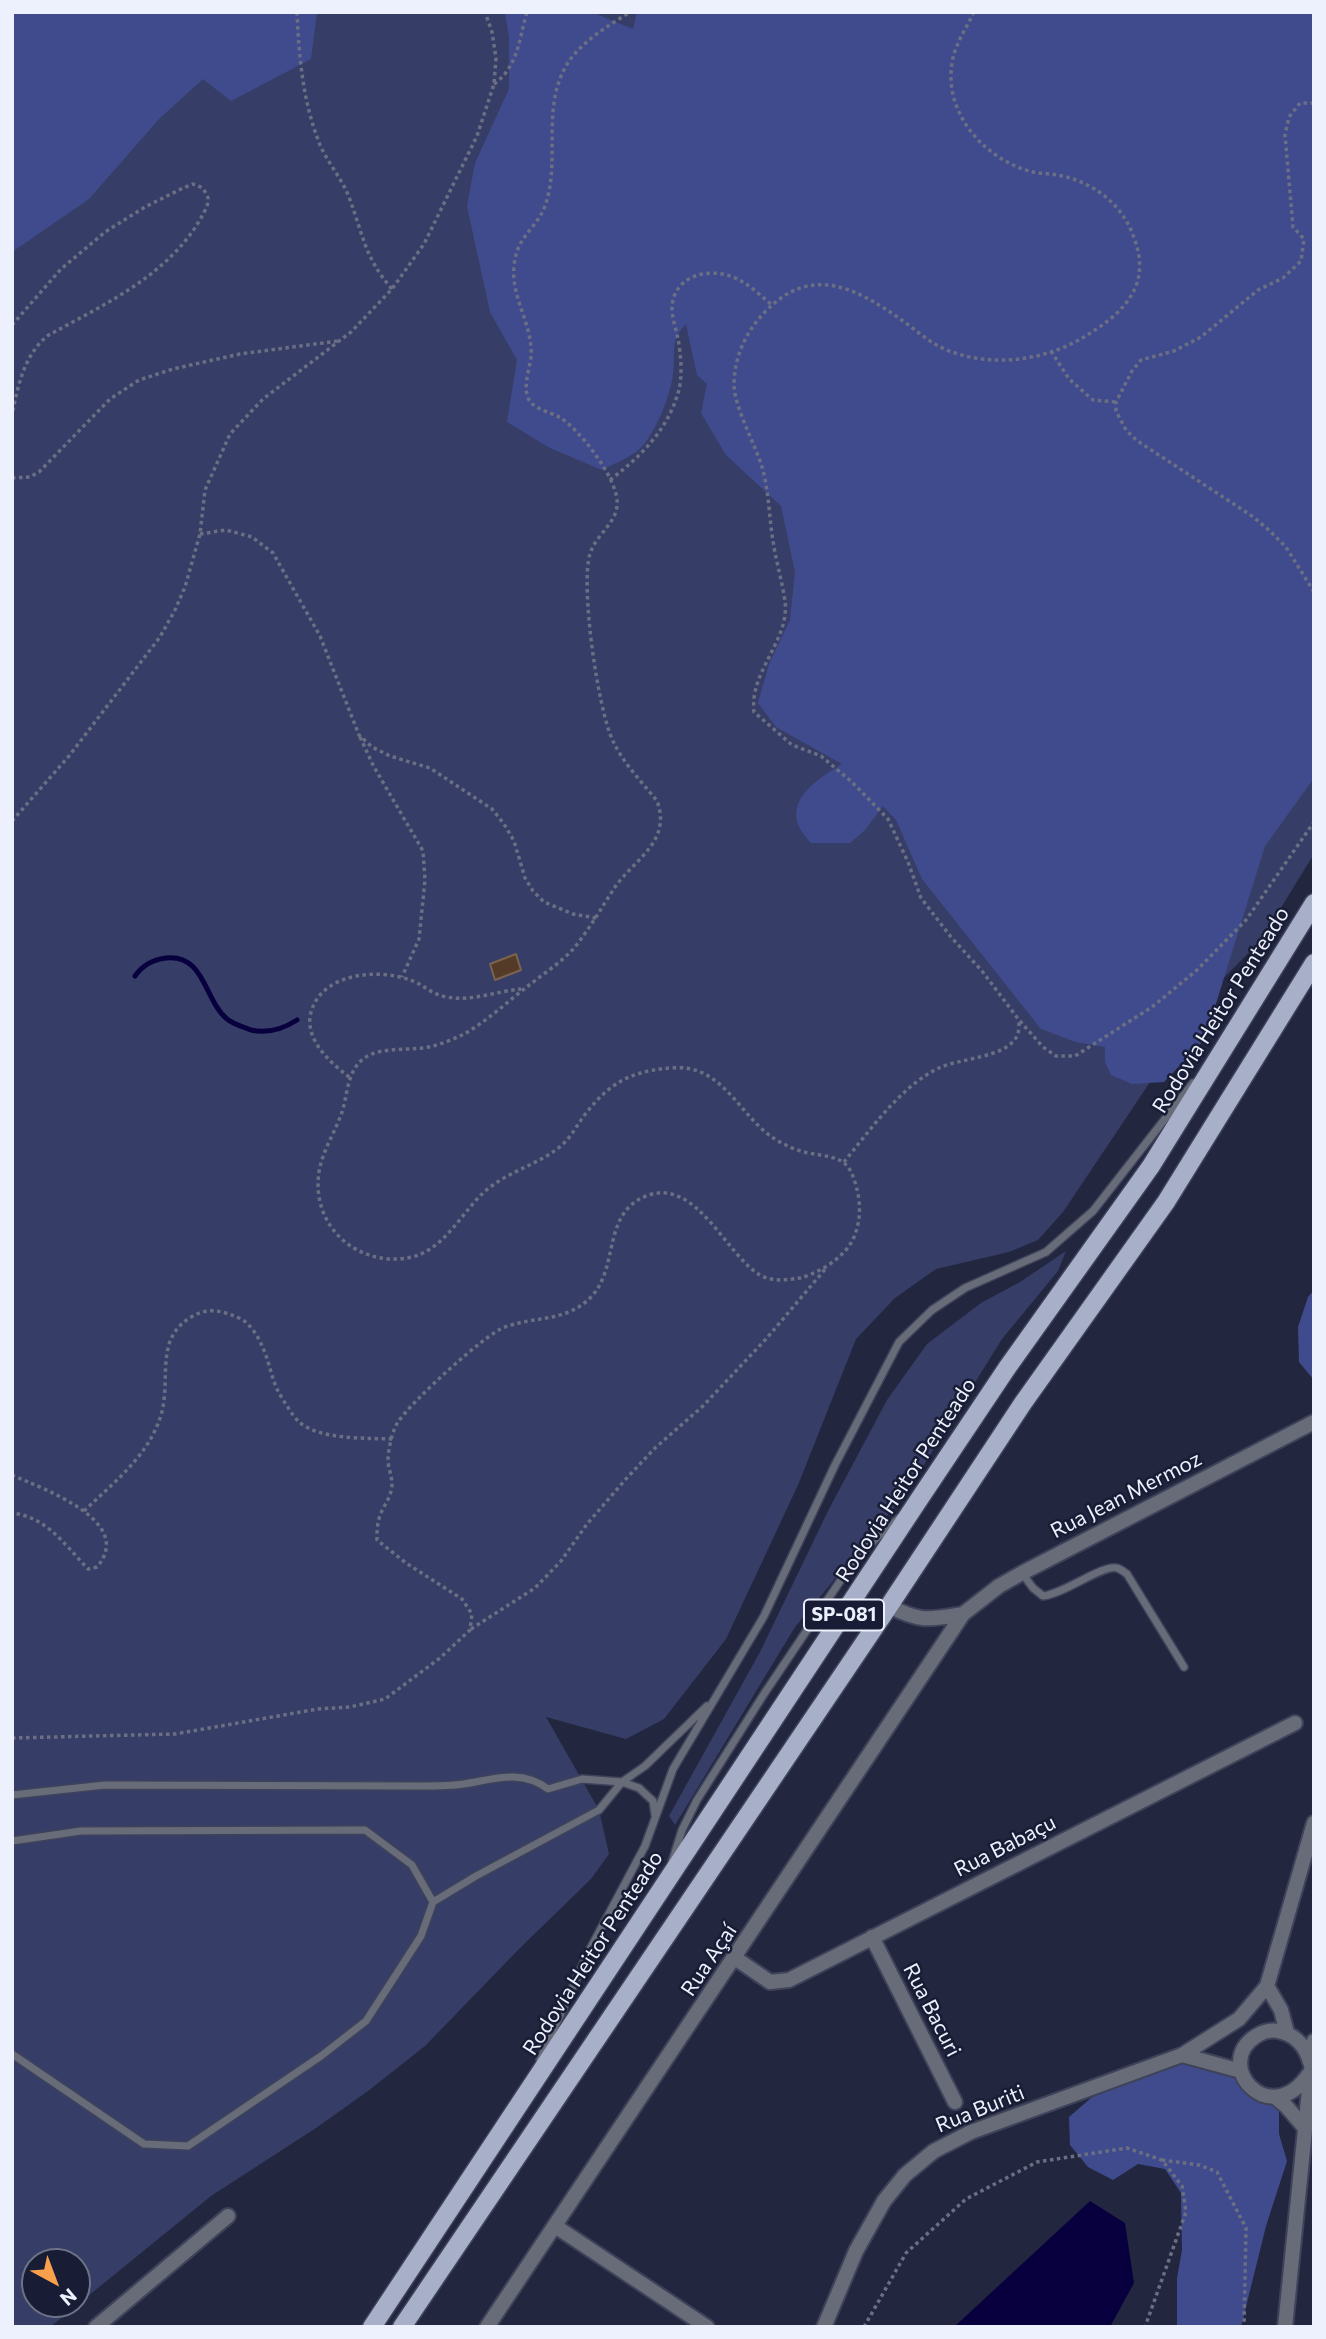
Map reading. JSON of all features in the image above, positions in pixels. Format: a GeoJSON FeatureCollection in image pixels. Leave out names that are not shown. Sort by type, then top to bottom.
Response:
{"type":"FeatureCollection","features":[{"type":"Feature","properties":{"kind":"main road","name":"Rodovia Heitor Penteado"},"geometry":{"type":"LineString","coordinates":[[372,2327],[1007,1368],[1151,1166],[1314,904]]}},
{"type":"Feature","properties":{"kind":"main road","name":"SP-081"},"geometry":{"type":"LineString","coordinates":[[402,2327],[1023,1403],[1166,1202],[1314,963]]}},
{"type":"Feature","properties":{"kind":"street","name":"Rua Jean Mermoz"},"geometry":{"type":"LineString","coordinates":[[963,1614],[999,1586],[1022,1573],[1314,1423]]}},
{"type":"Feature","properties":{"kind":"street"},"geometry":{"type":"LineString","coordinates":[[889,1606],[913,1619],[963,1614]]}},
{"type":"Feature","properties":{"kind":"street","name":"Rua Açaí"},"geometry":{"type":"LineString","coordinates":[[487,2327],[963,1614]]}},
{"type":"Feature","properties":{"kind":"street","name":"Rua Babaçu"},"geometry":{"type":"LineString","coordinates":[[735,1958],[770,1982],[789,1980],[1295,1723]]}},
{"type":"Feature","properties":{"kind":"street"},"geometry":{"type":"LineString","coordinates":[[1287,2033],[1281,2010],[1267,1986],[1314,1823]]}},
{"type":"Feature","properties":{"kind":"street","name":"Rua Bacuri"},"geometry":{"type":"LineString","coordinates":[[872,1937],[955,2102]]}},
{"type":"Feature","properties":{"kind":"street","name":"Rua Buriti"},"geometry":{"type":"LineString","coordinates":[[824,2327],[856,2251],[884,2201],[905,2175],[934,2151],[971,2132],[1182,2055],[1239,2019],[1267,1986]]}},
{"type":"Feature","properties":{"kind":"street"},"geometry":{"type":"LineString","coordinates":[[1268,2031],[1287,2033],[1302,2045],[1311,2070],[1296,2090],[1275,2097],[1263,2096],[1245,2081],[1241,2071],[1242,2054],[1251,2039],[1268,2031]]}},
{"type":"Feature","properties":{"kind":"street"},"geometry":{"type":"LineString","coordinates":[[1220,2033],[1241,2032],[1251,2039]]}},
{"type":"Feature","properties":{"kind":"street"},"geometry":{"type":"LineString","coordinates":[[1285,2327],[1307,2174],[1304,2127],[1314,2042]]}},
{"type":"Feature","properties":{"kind":"street"},"geometry":{"type":"LineString","coordinates":[[1182,2055],[1241,2071]]}},
{"type":"Feature","properties":{"kind":"street"},"geometry":{"type":"LineString","coordinates":[[1275,2097],[1304,2127]]}},
{"type":"Feature","properties":{"kind":"street"},"geometry":{"type":"LineString","coordinates":[[96,2327],[228,2216]]}},
{"type":"Feature","properties":{"kind":"street"},"geometry":{"type":"LineString","coordinates":[[555,2226],[708,2327]]}},
{"type":"Feature","properties":{"kind":"lane"},"geometry":{"type":"LineString","coordinates":[[521,2102],[589,1951],[645,1846],[673,1769],[764,1616],[835,1465],[899,1342],[932,1310],[965,1288],[1046,1252],[1093,1211],[1237,1027]]}},
{"type":"Feature","properties":{"kind":"lane"},"geometry":{"type":"LineString","coordinates":[[1022,1573],[1043,1596],[1056,1595],[1107,1568],[1118,1568],[1127,1574],[1184,1667]]}},
{"type":"Feature","properties":{"kind":"lane"},"geometry":{"type":"LineString","coordinates":[[12,2054],[144,2144],[188,2146],[301,2070],[366,2021],[421,1936],[433,1902],[599,1810],[622,1782],[645,1766],[713,1700]]}},
{"type":"Feature","properties":{"kind":"lane"},"geometry":{"type":"LineString","coordinates":[[12,1795],[105,1785],[462,1785],[495,1777],[520,1776],[538,1781],[548,1789],[582,1779],[622,1782],[639,1788],[653,1801],[655,1815]]}},
{"type":"Feature","properties":{"kind":"lane"},"geometry":{"type":"LineString","coordinates":[[12,1841],[81,1831],[365,1830],[412,1865],[433,1902]]}},
{"type":"Feature","properties":{"kind":"path"},"geometry":{"type":"LineString","coordinates":[[297,12],[305,100],[321,148],[349,195],[360,233],[377,272],[392,289]]}},
{"type":"Feature","properties":{"kind":"path"},"geometry":{"type":"LineString","coordinates":[[12,821],[69,756],[160,637],[186,587],[200,534],[205,490],[230,434],[263,399],[340,340],[392,289],[424,244],[477,136],[494,84],[496,58],[492,32],[485,12]]}},
{"type":"Feature","properties":{"kind":"path"},"geometry":{"type":"LineString","coordinates":[[494,84],[506,75],[516,57],[527,12]]}},
{"type":"Feature","properties":{"kind":"path"},"geometry":{"type":"LineString","coordinates":[[470,1630],[472,1614],[462,1599],[406,1563],[377,1540],[379,1519],[394,1486],[388,1459],[397,1424],[429,1389],[480,1342],[502,1328],[560,1317],[587,1301],[597,1291],[619,1221],[626,1210],[646,1195],[660,1192],[691,1203],[759,1275],[777,1280],[801,1278],[830,1263],[845,1252],[855,1237],[858,1222],[858,1195],[844,1162],[824,1153],[809,1153],[798,1149],[767,1134],[730,1094],[696,1070],[665,1068],[632,1074],[605,1092],[564,1143],[502,1177],[482,1194],[432,1248],[411,1258],[368,1255],[348,1245],[331,1227],[321,1211],[318,1173],[347,1098],[349,1077],[362,1060],[375,1053],[433,1046],[465,1034],[524,989],[572,951],[616,887],[643,858],[660,828],[661,811],[657,801],[613,740],[597,678],[588,605],[589,557],[594,543],[618,510],[616,493],[594,453],[576,431],[559,418],[533,405],[528,398],[528,370],[532,351],[514,288],[513,270],[522,237],[544,208],[549,187],[555,95],[566,64],[589,41],[630,12]]}},
{"type":"Feature","properties":{"kind":"path"},"geometry":{"type":"LineString","coordinates":[[974,12],[958,41],[952,62],[951,79],[957,110],[972,135],[997,157],[1028,171],[1059,175],[1088,185],[1113,201],[1129,223],[1138,249],[1140,267],[1135,287],[1110,321],[1073,344],[1011,361],[981,360],[946,350],[871,299],[837,286],[815,285],[797,289],[780,297],[761,317],[740,349],[734,388],[763,470],[774,551],[785,605],[779,638],[762,668],[752,698],[754,712],[792,745],[821,756],[852,782],[888,819],[921,898],[1042,1047],[1056,1056],[1075,1056],[1124,1025],[1197,970],[1246,920],[1314,821]]}},
{"type":"Feature","properties":{"kind":"path"},"geometry":{"type":"LineString","coordinates":[[1314,103],[1300,103],[1289,117],[1285,135],[1293,227],[1304,239],[1301,261],[1283,278],[1258,290],[1201,337],[1174,351],[1141,360],[1132,370],[1116,402],[1116,411],[1126,430],[1136,440],[1252,516],[1270,531],[1286,547],[1314,592]]}},
{"type":"Feature","properties":{"kind":"path"},"geometry":{"type":"LineString","coordinates":[[12,325],[61,269],[105,232],[145,207],[183,188],[193,184],[203,188],[208,198],[207,208],[194,230],[168,261],[131,288],[38,343],[18,385],[12,415]]}},
{"type":"Feature","properties":{"kind":"path"},"geometry":{"type":"LineString","coordinates":[[610,481],[636,459],[658,435],[673,408],[679,390],[680,372],[679,344],[672,304],[681,285],[701,273],[731,276],[750,286],[772,305]]}},
{"type":"Feature","properties":{"kind":"path"},"geometry":{"type":"LineString","coordinates":[[12,478],[30,477],[39,472],[110,399],[139,380],[173,369],[240,354],[340,340]]}},
{"type":"Feature","properties":{"kind":"path"},"geometry":{"type":"LineString","coordinates":[[1051,350],[1069,379],[1093,400],[1116,402]]}},
{"type":"Feature","properties":{"kind":"path"},"geometry":{"type":"LineString","coordinates":[[200,534],[226,530],[252,537],[273,553],[320,636],[374,767],[423,851],[425,880],[419,939],[402,977]]}},
{"type":"Feature","properties":{"kind":"path"},"geometry":{"type":"LineString","coordinates":[[359,735],[372,747],[390,757],[430,768],[492,809],[514,841],[525,878],[533,891],[544,902],[573,914],[596,918]]}},
{"type":"Feature","properties":{"kind":"path"},"geometry":{"type":"LineString","coordinates":[[349,1077],[336,1068],[314,1041],[309,1028],[312,1006],[319,995],[338,981],[383,975],[402,977],[447,998],[470,998],[499,991],[524,989]]}},
{"type":"Feature","properties":{"kind":"path"},"geometry":{"type":"LineString","coordinates":[[844,1162],[897,1100],[926,1074],[942,1066],[1008,1046],[1018,1035],[1019,1020]]}},
{"type":"Feature","properties":{"kind":"path"},"geometry":{"type":"LineString","coordinates":[[12,1737],[175,1734],[318,1709],[350,1707],[385,1699],[440,1658],[470,1630],[535,1588],[561,1561],[587,1524],[625,1480],[655,1448],[703,1406],[766,1339],[830,1263]]}},
{"type":"Feature","properties":{"kind":"path"},"geometry":{"type":"LineString","coordinates":[[84,1511],[131,1466],[144,1449],[159,1422],[166,1395],[167,1345],[180,1323],[203,1311],[222,1311],[243,1319],[258,1337],[269,1360],[277,1390],[300,1422],[325,1434],[356,1438],[393,1438]]}},
{"type":"Feature","properties":{"kind":"path"},"geometry":{"type":"LineString","coordinates":[[12,1475],[84,1511],[104,1531],[108,1541],[102,1561],[97,1567],[88,1569],[45,1523],[32,1516],[12,1513]]}},
{"type":"Feature","properties":{"kind":"path"},"geometry":{"type":"LineString","coordinates":[[864,2327],[906,2253],[966,2199],[1037,2162],[1127,2148],[1162,2160],[1199,2165],[1217,2172],[1247,2228],[1244,2327]]}},
{"type":"Feature","properties":{"kind":"path"},"geometry":{"type":"LineString","coordinates":[[1145,2327],[1186,2212],[1182,2186],[1162,2160]]}},
{"type":"Feature","properties":{"kind":"shaded area"},"geometry":{"type":"Polygon","coordinates":[[[12,12],[1314,12],[1314,854],[1261,940],[1211,991],[1063,1212],[1038,1240],[1009,1252],[936,1269],[895,1298],[856,1339],[798,1485],[726,1639],[664,1719],[626,1739],[546,1717],[599,1810],[609,1854],[591,1879],[425,2046],[316,2128],[211,2196],[91,2294],[91,2248],[21,2248],[21,2318],[61,2318],[50,2327],[12,2327],[12,12]]]}},
{"type":"Feature","properties":{"kind":"shaded area"},"geometry":{"type":"Polygon","coordinates":[[[12,12],[317,12],[311,59],[231,101],[203,79],[159,119],[89,199],[12,252],[12,12]]]}},
{"type":"Feature","properties":{"kind":"shaded area"},"geometry":{"type":"Polygon","coordinates":[[[505,12],[591,12],[633,29],[637,12],[1314,12],[1314,778],[1265,846],[1205,1039],[1164,1082],[1132,1084],[1111,1075],[1105,1062],[1105,1047],[1076,1042],[1041,1029],[922,879],[896,820],[883,806],[865,830],[850,843],[811,843],[800,829],[796,814],[803,796],[817,781],[842,764],[776,727],[758,703],[769,664],[790,620],[795,572],[781,506],[726,455],[701,413],[707,384],[697,375],[686,324],[675,341],[672,383],[665,405],[649,438],[628,457],[602,470],[550,448],[507,422],[517,360],[490,312],[467,206],[475,163],[509,89],[509,37],[505,12]]]}},
{"type":"Feature","properties":{"kind":"shaded area"},"geometry":{"type":"Polygon","coordinates":[[[1066,1251],[1058,1271],[1002,1339],[907,1492],[795,1627],[675,1825],[669,1816],[760,1652],[829,1509],[887,1400],[927,1344],[981,1303],[1020,1282],[1066,1251]]]}},
{"type":"Feature","properties":{"kind":"shaded area"},"geometry":{"type":"Polygon","coordinates":[[[1314,1290],[1314,1380],[1299,1362],[1298,1327],[1308,1297],[1314,1290]]]}},
{"type":"Feature","properties":{"kind":"shaded area"},"geometry":{"type":"Polygon","coordinates":[[[1201,2053],[1231,2061],[1260,2084],[1279,2106],[1279,2134],[1287,2161],[1266,2226],[1241,2327],[1177,2327],[1177,2278],[1182,2250],[1181,2193],[1165,2169],[1138,2164],[1113,2180],[1088,2167],[1070,2145],[1069,2117],[1091,2098],[1116,2082],[1201,2053]]]}},
{"type":"Feature","properties":{"kind":"shaded area"},"geometry":{"type":"Polygon","coordinates":[[[1090,2201],[1125,2223],[1134,2283],[1110,2327],[954,2327],[1090,2201]]]}},
{"type":"Feature","properties":{"kind":"building"},"geometry":{"type":"Polygon","coordinates":[[[516,954],[521,970],[495,980],[490,964],[516,954]]]}},
{"type":"Feature","properties":{"kind":"waterway"},"geometry":{"type":"LineString","coordinates":[[135,976],[152,962],[166,958],[179,959],[189,963],[196,971],[219,1011],[232,1022],[251,1030],[269,1031],[297,1020]]}}]}
